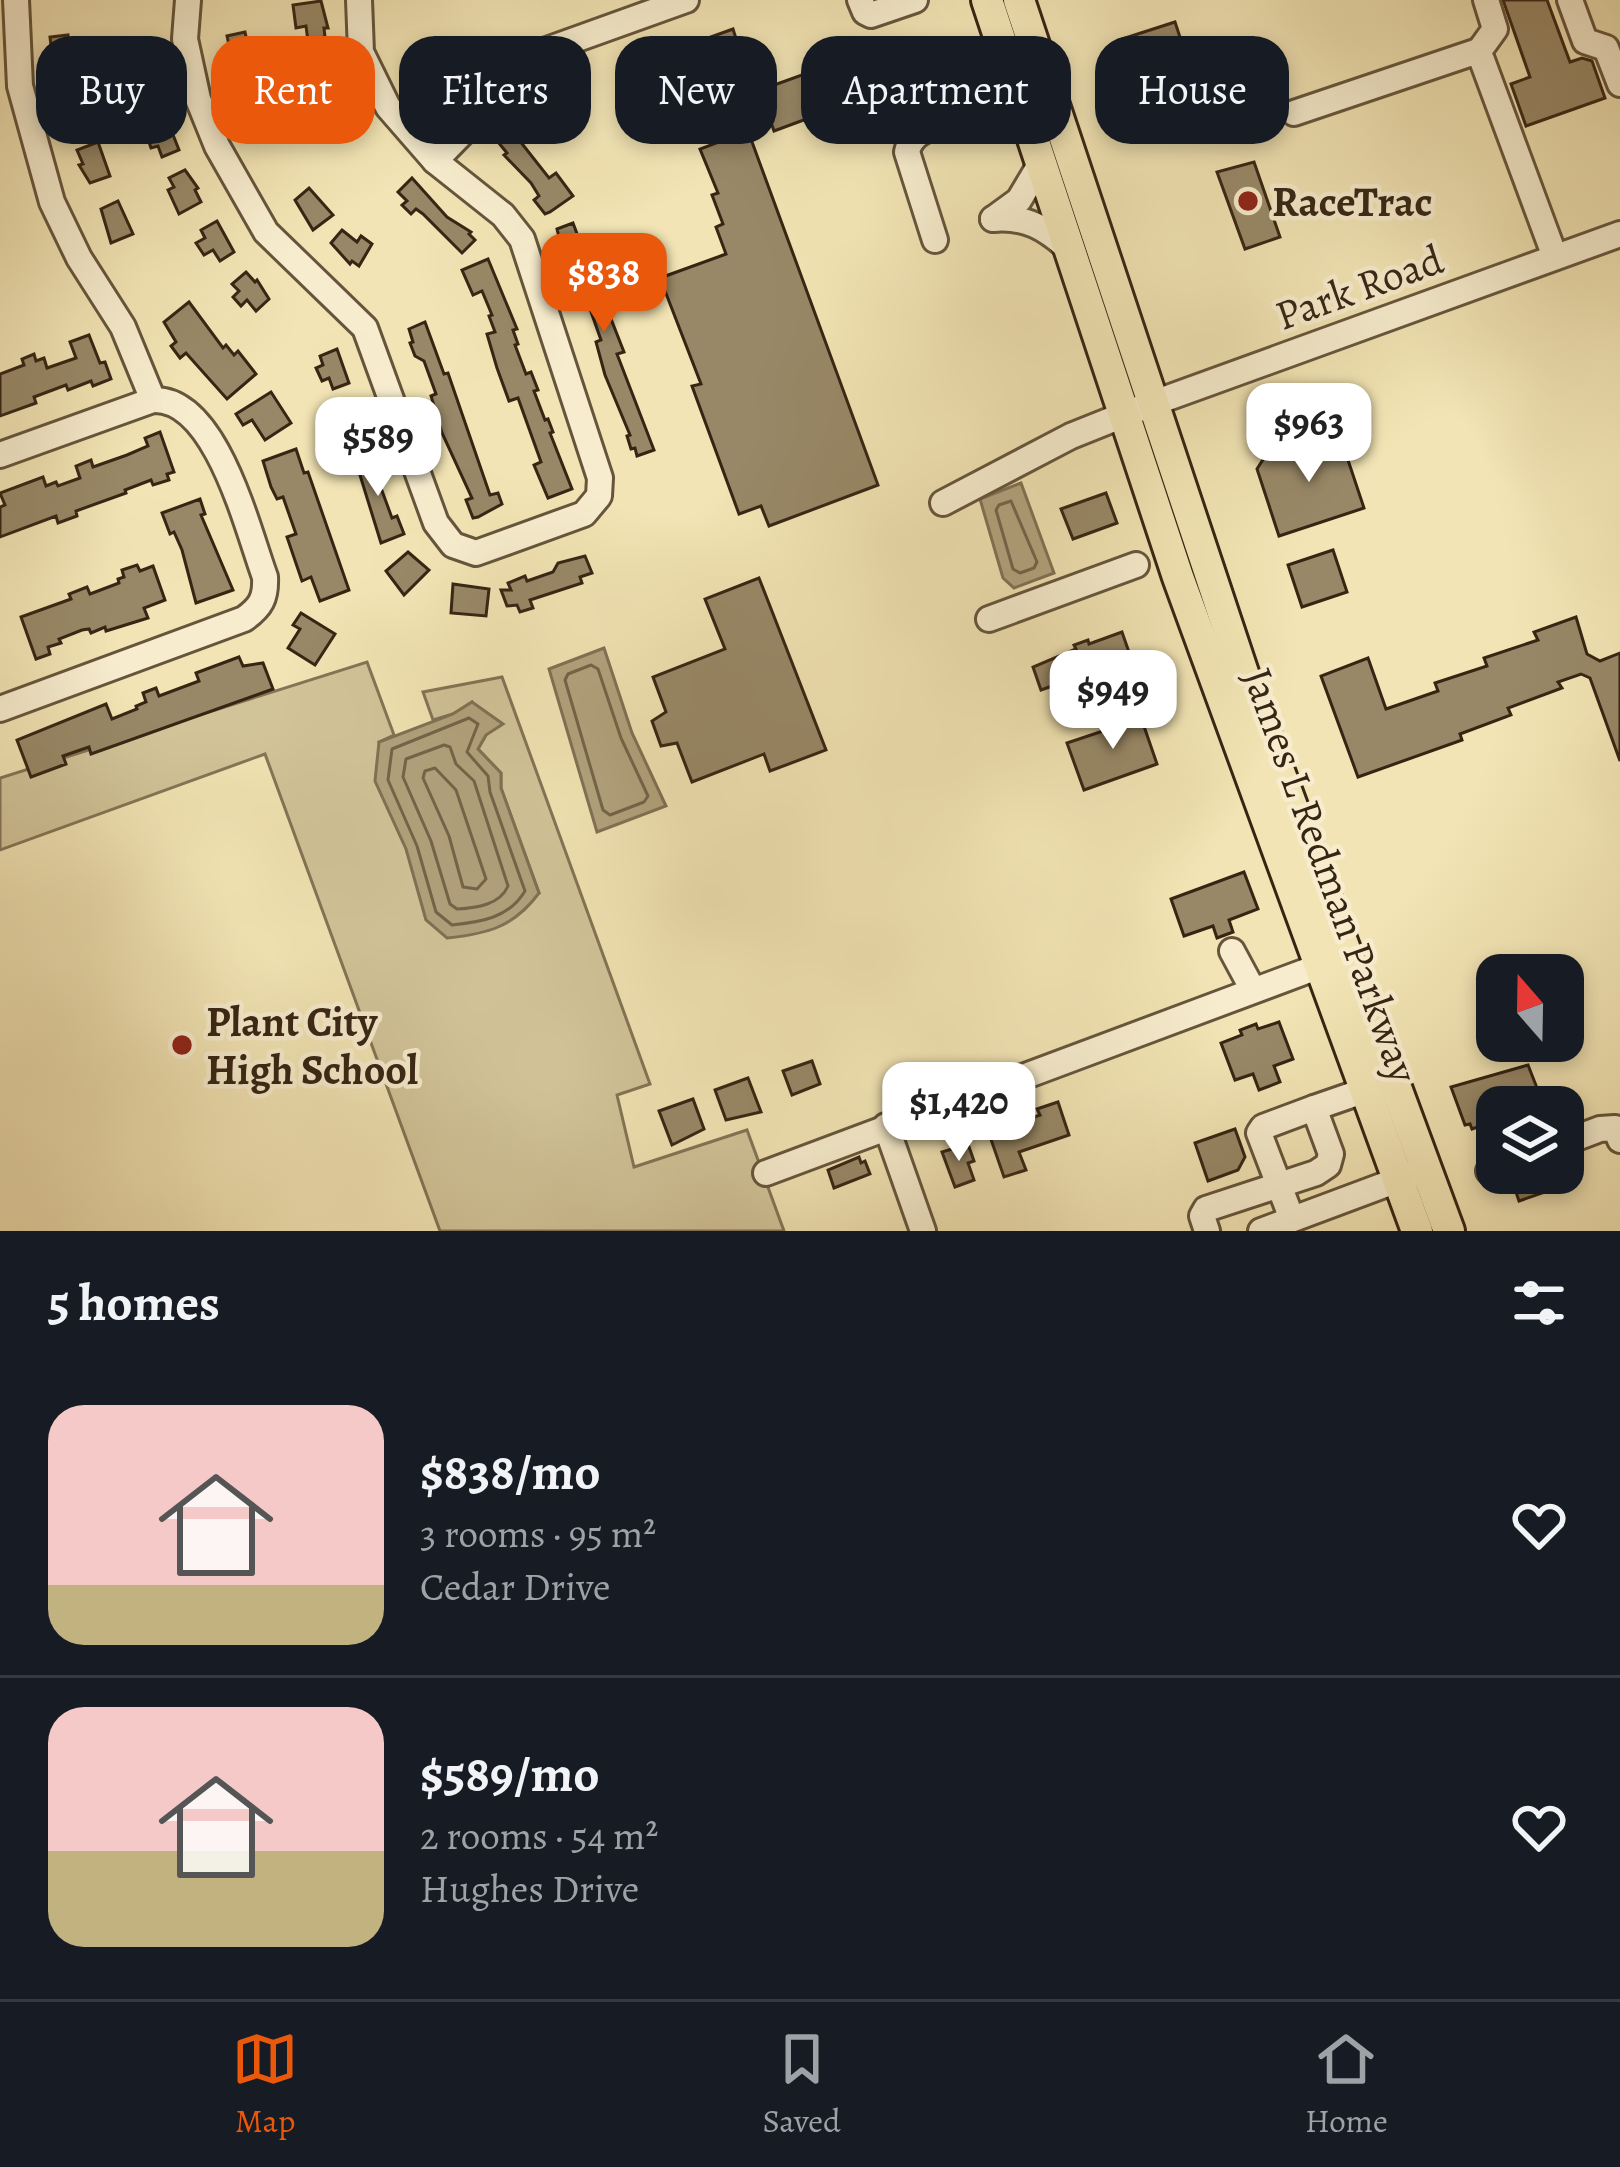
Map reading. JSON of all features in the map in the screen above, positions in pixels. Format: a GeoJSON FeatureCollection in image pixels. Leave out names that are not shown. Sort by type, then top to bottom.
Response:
{"type":"FeatureCollection","features":[{"type":"Feature","properties":{"kind":"main road","name":"James L Redman Parkway"},"geometry":{"type":"LineString","coordinates":[[1019,0],[1031,36]]}},
{"type":"Feature","properties":{"kind":"main road"},"geometry":{"type":"LineString","coordinates":[[990,9],[1017,36]]}},
{"type":"Feature","properties":{"kind":"main road","name":"James L Redman Parkway"},"geometry":{"type":"LineString","coordinates":[[1034,144],[1064,200],[1232,687],[1413,1174],[1417,1231]]}},
{"type":"Feature","properties":{"kind":"main road"},"geometry":{"type":"LineString","coordinates":[[1048,144],[1064,200]]}},
{"type":"Feature","properties":{"kind":"main road","name":"James L Redman Parkway"},"geometry":{"type":"LineString","coordinates":[[1058,144],[1070,250],[1138,410]]}},
{"type":"Feature","properties":{"kind":"main road","name":"James L Redman Parkway"},"geometry":{"type":"LineString","coordinates":[[1334,961],[1366,1090],[1449,1231]]}},
{"type":"Feature","properties":{"kind":"street"},"geometry":{"type":"LineString","coordinates":[[16,0],[20,86],[52,202],[79,258],[123,327],[153,400]]}},
{"type":"Feature","properties":{"kind":"street"},"geometry":{"type":"LineString","coordinates":[[188,0],[185,39],[198,99],[218,146],[266,232],[364,328],[436,523],[453,545],[476,553],[584,514],[599,496],[599,478],[521,239],[503,214],[436,161],[388,107],[362,52],[359,0]]}},
{"type":"Feature","properties":{"kind":"street"},"geometry":{"type":"LineString","coordinates":[[436,161],[541,52],[629,10],[686,0]]}},
{"type":"Feature","properties":{"kind":"street"},"geometry":{"type":"LineString","coordinates":[[860,0],[871,15],[915,0]]}},
{"type":"Feature","properties":{"kind":"street"},"geometry":{"type":"LineString","coordinates":[[1294,113],[1477,53],[1495,32],[1486,0]]}},
{"type":"Feature","properties":{"kind":"street"},"geometry":{"type":"LineString","coordinates":[[1570,0],[1586,41],[1606,48],[1620,83]]}},
{"type":"Feature","properties":{"kind":"street"},"geometry":{"type":"LineString","coordinates":[[1477,53],[1555,257]]}},
{"type":"Feature","properties":{"kind":"street"},"geometry":{"type":"LineString","coordinates":[[909,144],[907,152],[935,240]]}},
{"type":"Feature","properties":{"kind":"street"},"geometry":{"type":"LineString","coordinates":[[1041,164],[1019,200],[993,219],[1029,221],[1070,250]]}},
{"type":"Feature","properties":{"kind":"street","name":"Park Road"},"geometry":{"type":"LineString","coordinates":[[943,503],[1071,436],[1620,234]]}},
{"type":"Feature","properties":{"kind":"street"},"geometry":{"type":"LineString","coordinates":[[0,455],[153,400],[170,399],[183,407],[222,457],[265,577],[266,593],[258,609],[244,619],[0,709]]}},
{"type":"Feature","properties":{"kind":"street"},"geometry":{"type":"LineString","coordinates":[[989,620],[1136,566]]}},
{"type":"Feature","properties":{"kind":"street"},"geometry":{"type":"LineString","coordinates":[[1232,951],[1253,990]]}},
{"type":"Feature","properties":{"kind":"street"},"geometry":{"type":"LineString","coordinates":[[766,1173],[1334,961]]}},
{"type":"Feature","properties":{"kind":"street"},"geometry":{"type":"LineString","coordinates":[[1292,1220],[1259,1133],[1263,1127],[1366,1090]]}},
{"type":"Feature","properties":{"kind":"street"},"geometry":{"type":"LineString","coordinates":[[1207,1231],[1202,1216],[1206,1209],[1328,1165],[1331,1154],[1314,1108]]}},
{"type":"Feature","properties":{"kind":"street"},"geometry":{"type":"LineString","coordinates":[[886,1126],[923,1231]]}},
{"type":"Feature","properties":{"kind":"street"},"geometry":{"type":"LineString","coordinates":[[1584,1135],[1616,1128],[1620,1140]]}},
{"type":"Feature","properties":{"kind":"street"},"geometry":{"type":"LineString","coordinates":[[1261,1231],[1413,1174]]}},
{"type":"Feature","properties":{"kind":"shaded area"},"geometry":{"type":"Polygon","coordinates":[[[367,662],[394,735],[379,742],[426,919],[539,893],[501,788],[501,773],[478,749],[486,735],[472,702],[433,720],[423,692],[502,677],[650,1084],[617,1095],[634,1167],[747,1130],[784,1231],[440,1231],[265,754],[0,850],[0,778],[367,662]]]}},
{"type":"Feature","properties":{"kind":"water"},"geometry":{"type":"Polygon","coordinates":[[[1021,483],[1054,573],[1014,588],[1003,578],[980,499],[1021,483]]]}},
{"type":"Feature","properties":{"kind":"water"},"geometry":{"type":"Polygon","coordinates":[[[604,648],[632,733],[666,806],[597,832],[549,669],[604,648]]]}},
{"type":"Feature","properties":{"kind":"water"},"geometry":{"type":"Polygon","coordinates":[[[472,702],[503,724],[486,735],[478,749],[501,773],[501,788],[539,893],[520,914],[499,927],[447,938],[426,920],[406,849],[375,781],[379,742],[472,702]]]}},
{"type":"Feature","properties":{"kind":"building"},"geometry":{"type":"Polygon","coordinates":[[[1503,0],[1547,0],[1570,62],[1592,61],[1605,98],[1526,126],[1511,84],[1530,77],[1503,0]]]}},
{"type":"Feature","properties":{"kind":"building"},"geometry":{"type":"Polygon","coordinates":[[[321,1],[328,28],[324,28],[325,36],[307,36],[306,26],[296,28],[293,5],[321,1]]]}},
{"type":"Feature","properties":{"kind":"building"},"geometry":{"type":"Polygon","coordinates":[[[1175,22],[1180,36],[1131,36],[1175,22]]]}},
{"type":"Feature","properties":{"kind":"building"},"geometry":{"type":"Polygon","coordinates":[[[801,75],[801,121],[777,130],[777,84],[801,75]]]}},
{"type":"Feature","properties":{"kind":"building"},"geometry":{"type":"Polygon","coordinates":[[[99,144],[110,176],[90,183],[79,165],[83,164],[77,150],[99,144]]]}},
{"type":"Feature","properties":{"kind":"building"},"geometry":{"type":"Polygon","coordinates":[[[150,144],[177,144],[179,150],[162,157],[158,146],[150,144]]]}},
{"type":"Feature","properties":{"kind":"building"},"geometry":{"type":"Polygon","coordinates":[[[500,144],[522,144],[549,178],[556,173],[573,196],[545,214],[534,200],[539,196],[531,183],[504,155],[500,144]]]}},
{"type":"Feature","properties":{"kind":"building"},"geometry":{"type":"Polygon","coordinates":[[[713,144],[753,144],[878,485],[769,526],[761,506],[739,514],[692,386],[701,384],[660,278],[726,254],[716,227],[723,224],[712,195],[718,193],[700,149],[713,144]]]}},
{"type":"Feature","properties":{"kind":"building","name":"RaceTrac"},"geometry":{"type":"Polygon","coordinates":[[[1254,162],[1280,237],[1245,249],[1217,172],[1254,162]]]}},
{"type":"Feature","properties":{"kind":"building"},"geometry":{"type":"Polygon","coordinates":[[[185,170],[201,202],[179,214],[168,190],[174,187],[169,178],[185,170]]]}},
{"type":"Feature","properties":{"kind":"building"},"geometry":{"type":"Polygon","coordinates":[[[412,178],[447,217],[471,232],[475,240],[462,253],[423,214],[416,209],[411,214],[402,205],[407,201],[398,192],[412,178]]]}},
{"type":"Feature","properties":{"kind":"building"},"geometry":{"type":"Polygon","coordinates":[[[309,188],[333,215],[313,230],[295,200],[309,188]]]}},
{"type":"Feature","properties":{"kind":"building"},"geometry":{"type":"Polygon","coordinates":[[[118,201],[133,234],[111,243],[101,209],[118,201]]]}},
{"type":"Feature","properties":{"kind":"building"},"geometry":{"type":"Polygon","coordinates":[[[217,221],[234,252],[220,261],[213,250],[204,255],[196,243],[205,238],[201,230],[217,221]]]}},
{"type":"Feature","properties":{"kind":"building"},"geometry":{"type":"Polygon","coordinates":[[[573,223],[591,271],[601,267],[610,293],[602,296],[624,352],[617,354],[654,450],[637,456],[605,375],[596,342],[601,340],[590,309],[574,292],[569,279],[574,277],[556,238],[557,229],[573,223]]]}},
{"type":"Feature","properties":{"kind":"building"},"geometry":{"type":"Polygon","coordinates":[[[342,230],[357,242],[361,236],[372,244],[359,266],[350,264],[331,243],[342,230]]]}},
{"type":"Feature","properties":{"kind":"building"},"geometry":{"type":"Polygon","coordinates":[[[488,259],[517,329],[513,330],[515,345],[526,374],[531,372],[572,489],[548,498],[534,465],[541,462],[518,398],[509,401],[497,368],[487,334],[495,332],[492,315],[482,291],[473,295],[462,270],[488,259]]]}},
{"type":"Feature","properties":{"kind":"building"},"geometry":{"type":"Polygon","coordinates":[[[246,272],[269,299],[256,311],[247,300],[241,306],[233,297],[239,291],[232,284],[246,272]]]}},
{"type":"Feature","properties":{"kind":"building"},"geometry":{"type":"Polygon","coordinates":[[[189,302],[223,348],[226,345],[234,355],[238,351],[256,374],[227,399],[186,353],[180,358],[171,346],[176,342],[164,322],[189,302]]]}},
{"type":"Feature","properties":{"kind":"building"},"geometry":{"type":"Polygon","coordinates":[[[425,322],[490,495],[498,493],[502,504],[478,517],[473,518],[466,500],[472,498],[442,433],[431,396],[436,394],[424,361],[415,356],[410,343],[409,329],[425,322]]]}},
{"type":"Feature","properties":{"kind":"building"},"geometry":{"type":"Polygon","coordinates":[[[89,335],[111,379],[68,390],[66,385],[0,416],[0,374],[24,365],[22,359],[34,354],[36,361],[44,358],[47,368],[76,358],[70,342],[89,335]]]}},
{"type":"Feature","properties":{"kind":"building"},"geometry":{"type":"Polygon","coordinates":[[[337,349],[349,383],[333,389],[329,378],[322,381],[316,368],[323,365],[320,356],[337,349]]]}},
{"type":"Feature","properties":{"kind":"building"},"geometry":{"type":"Polygon","coordinates":[[[271,392],[291,423],[265,440],[252,420],[243,425],[236,414],[271,392]]]}},
{"type":"Feature","properties":{"kind":"building"},"geometry":{"type":"Polygon","coordinates":[[[160,432],[174,472],[167,474],[169,480],[153,485],[151,480],[76,511],[77,516],[58,523],[56,516],[0,537],[0,507],[5,505],[0,493],[43,477],[46,486],[80,478],[76,466],[91,460],[93,467],[127,455],[148,446],[145,438],[160,432]]]}},
{"type":"Feature","properties":{"kind":"building"},"geometry":{"type":"Polygon","coordinates":[[[1339,433],[1364,508],[1279,536],[1257,469],[1264,458],[1339,433]]]}},
{"type":"Feature","properties":{"kind":"building"},"geometry":{"type":"Polygon","coordinates":[[[296,449],[349,590],[320,601],[311,577],[302,581],[287,537],[296,534],[263,461],[296,449]]]}},
{"type":"Feature","properties":{"kind":"building"},"geometry":{"type":"Polygon","coordinates":[[[371,453],[384,478],[381,488],[392,518],[397,516],[404,534],[381,543],[355,459],[371,453]]]}},
{"type":"Feature","properties":{"kind":"building"},"geometry":{"type":"Polygon","coordinates":[[[1106,493],[1117,523],[1073,539],[1061,509],[1106,493]]]}},
{"type":"Feature","properties":{"kind":"building"},"geometry":{"type":"Polygon","coordinates":[[[200,499],[205,514],[201,515],[233,590],[196,603],[182,550],[162,513],[200,499]]]}},
{"type":"Feature","properties":{"kind":"building"},"geometry":{"type":"Polygon","coordinates":[[[1333,550],[1347,592],[1302,607],[1288,565],[1333,550]]]}},
{"type":"Feature","properties":{"kind":"building"},"geometry":{"type":"Polygon","coordinates":[[[408,552],[429,570],[404,595],[386,571],[408,552]]]}},
{"type":"Feature","properties":{"kind":"building"},"geometry":{"type":"Polygon","coordinates":[[[585,556],[592,573],[580,577],[582,583],[530,600],[533,608],[520,612],[517,605],[507,606],[501,590],[511,590],[508,583],[553,572],[558,563],[585,556]]]}},
{"type":"Feature","properties":{"kind":"building"},"geometry":{"type":"Polygon","coordinates":[[[137,565],[140,571],[153,566],[165,600],[144,608],[148,618],[106,631],[105,627],[91,633],[82,630],[59,639],[61,643],[48,647],[50,654],[36,659],[21,617],[71,599],[69,594],[87,587],[90,594],[119,583],[122,570],[137,565]]]}},
{"type":"Feature","properties":{"kind":"building"},"geometry":{"type":"Polygon","coordinates":[[[759,578],[826,750],[770,771],[764,754],[692,782],[677,743],[661,746],[652,721],[666,712],[653,677],[725,649],[705,599],[759,578]]]}},
{"type":"Feature","properties":{"kind":"building"},"geometry":{"type":"Polygon","coordinates":[[[453,584],[489,589],[486,616],[451,613],[453,584]]]}},
{"type":"Feature","properties":{"kind":"building"},"geometry":{"type":"Polygon","coordinates":[[[301,613],[335,634],[315,665],[288,648],[300,629],[293,625],[301,613]]]}},
{"type":"Feature","properties":{"kind":"building"},"geometry":{"type":"Polygon","coordinates":[[[1576,617],[1587,654],[1600,661],[1620,653],[1620,761],[1590,678],[1581,674],[1558,682],[1562,688],[1508,708],[1511,715],[1460,734],[1462,740],[1358,777],[1321,676],[1368,658],[1386,709],[1438,691],[1435,683],[1487,666],[1484,658],[1538,640],[1534,632],[1576,617]]]}},
{"type":"Feature","properties":{"kind":"building"},"geometry":{"type":"Polygon","coordinates":[[[1122,632],[1131,658],[1041,690],[1033,667],[1076,649],[1074,645],[1122,632]]]}},
{"type":"Feature","properties":{"kind":"building"},"geometry":{"type":"Polygon","coordinates":[[[239,657],[243,666],[263,663],[273,689],[91,754],[89,747],[63,756],[66,764],[31,777],[17,740],[106,704],[112,719],[146,702],[143,693],[156,688],[159,696],[199,681],[196,673],[239,657]]]}},
{"type":"Feature","properties":{"kind":"building"},"geometry":{"type":"Polygon","coordinates":[[[1136,703],[1157,764],[1084,790],[1067,743],[1127,723],[1123,708],[1136,703]]]}},
{"type":"Feature","properties":{"kind":"building"},"geometry":{"type":"Polygon","coordinates":[[[1244,872],[1258,909],[1229,920],[1233,932],[1217,938],[1213,926],[1184,936],[1171,899],[1244,872]]]}},
{"type":"Feature","properties":{"kind":"building"},"geometry":{"type":"Polygon","coordinates":[[[1279,1022],[1293,1059],[1274,1066],[1280,1082],[1259,1090],[1253,1074],[1235,1080],[1221,1043],[1256,1024],[1258,1029],[1279,1022]]]}},
{"type":"Feature","properties":{"kind":"building"},"geometry":{"type":"Polygon","coordinates":[[[812,1061],[820,1084],[792,1095],[783,1071],[812,1061]]]}},
{"type":"Feature","properties":{"kind":"building"},"geometry":{"type":"Polygon","coordinates":[[[1528,1065],[1536,1086],[1476,1086],[1476,1128],[1472,1129],[1465,1125],[1451,1087],[1528,1065]]]}},
{"type":"Feature","properties":{"kind":"building"},"geometry":{"type":"Polygon","coordinates":[[[748,1078],[761,1112],[726,1120],[715,1090],[748,1078]]]}},
{"type":"Feature","properties":{"kind":"building"},"geometry":{"type":"Polygon","coordinates":[[[693,1099],[704,1129],[672,1145],[659,1111],[693,1099]]]}},
{"type":"Feature","properties":{"kind":"building"},"geometry":{"type":"Polygon","coordinates":[[[1058,1102],[1069,1135],[1019,1152],[1026,1170],[1004,1177],[987,1128],[1040,1115],[1037,1109],[1058,1102]]]}},
{"type":"Feature","properties":{"kind":"building"},"geometry":{"type":"Polygon","coordinates":[[[1235,1129],[1245,1157],[1238,1170],[1208,1181],[1195,1143],[1235,1129]]]}},
{"type":"Feature","properties":{"kind":"building"},"geometry":{"type":"Polygon","coordinates":[[[968,1144],[974,1180],[955,1187],[942,1152],[968,1144]]]}},
{"type":"Feature","properties":{"kind":"building"},"geometry":{"type":"Polygon","coordinates":[[[859,1157],[870,1174],[834,1188],[828,1170],[859,1157]]]}},
{"type":"Feature","properties":{"kind":"place","name":"RaceTrac"},"geometry":{"type":"Point","coordinates":[1248,201]}},
{"type":"Feature","properties":{"kind":"place","name":"Plant City High School"},"geometry":{"type":"Point","coordinates":[182,1045]}}]}
